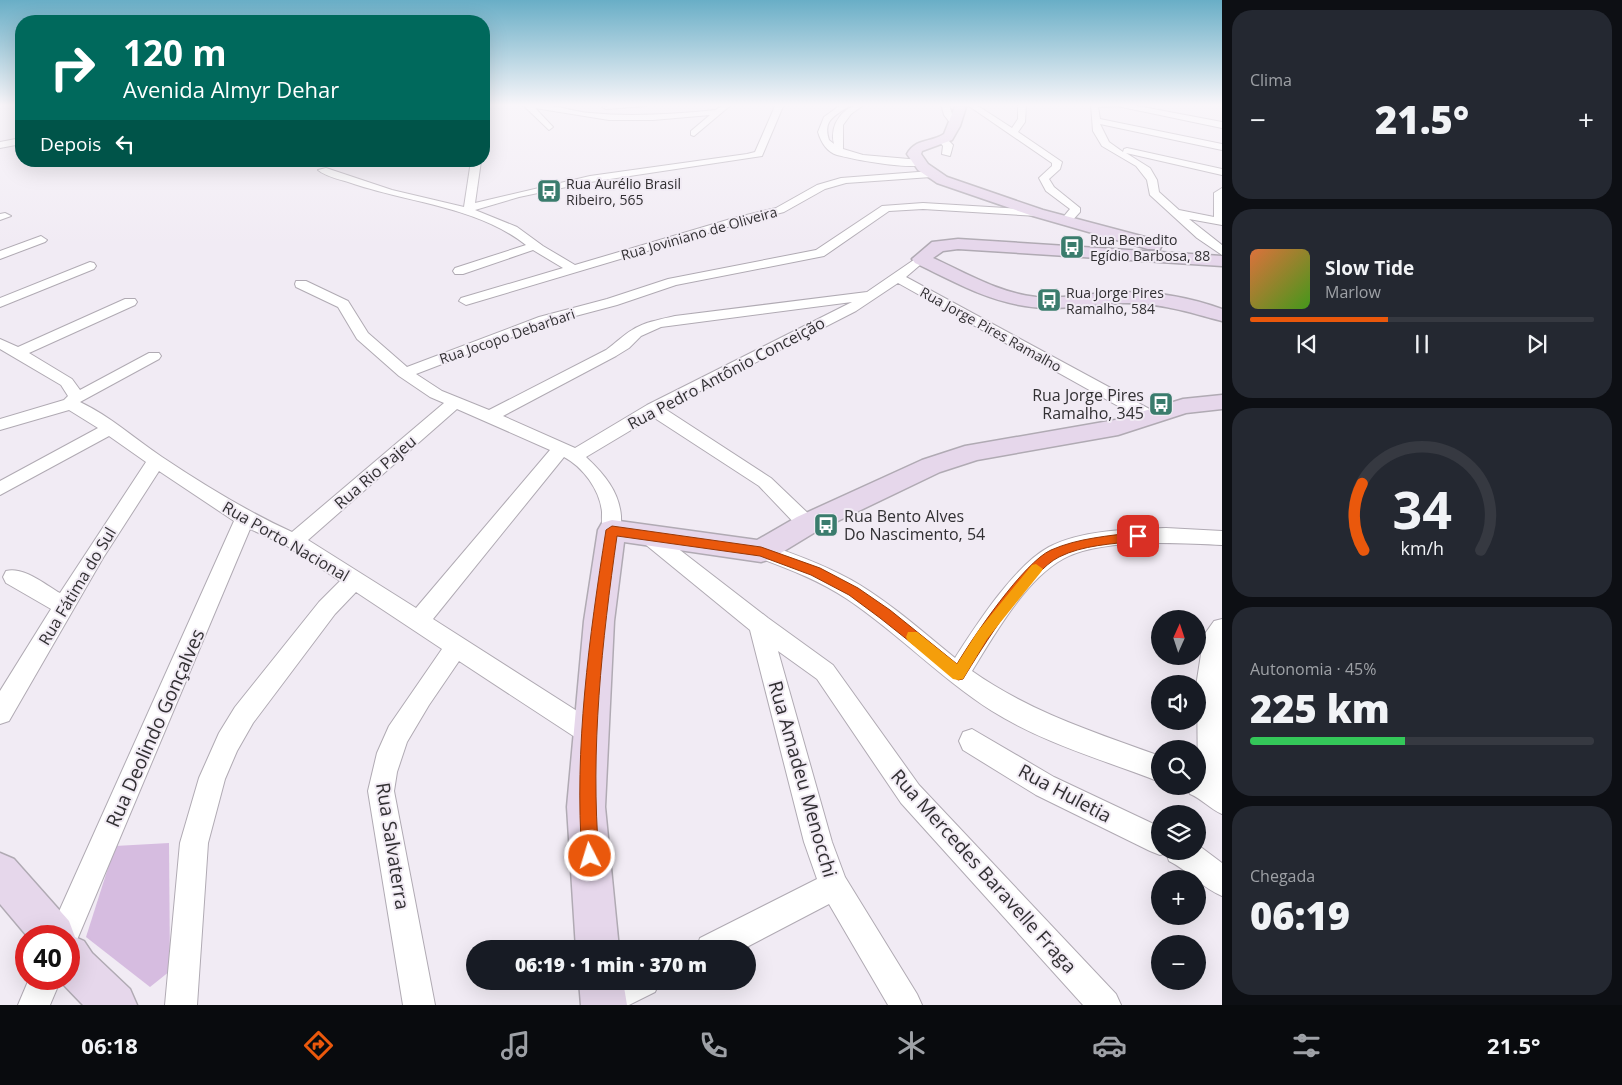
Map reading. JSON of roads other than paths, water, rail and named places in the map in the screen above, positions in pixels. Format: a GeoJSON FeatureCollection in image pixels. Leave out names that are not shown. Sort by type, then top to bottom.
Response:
{"type":"FeatureCollection","features":[{"type":"Feature","properties":{"kind":"street"},"geometry":{"type":"LineString","coordinates":[[469,209],[567,185],[642,170],[759,154],[760,151]]}},
{"type":"Feature","properties":{"kind":"street"},"geometry":{"type":"LineString","coordinates":[[916,151],[914,154],[926,169],[942,180],[1038,214],[1220,258]]}},
{"type":"Feature","properties":{"kind":"street"},"geometry":{"type":"LineString","coordinates":[[1042,151],[1057,162],[1057,167],[1044,178],[1050,190],[1075,208],[1075,212],[1066,221]]}},
{"type":"Feature","properties":{"kind":"street"},"geometry":{"type":"LineString","coordinates":[[1116,151],[1149,170],[1154,193],[1220,258]]}},
{"type":"Feature","properties":{"kind":"street"},"geometry":{"type":"LineString","coordinates":[[1127,151],[1222,172]]}},
{"type":"Feature","properties":{"kind":"street"},"geometry":{"type":"LineString","coordinates":[[1204,168],[1219,151]]}},
{"type":"Feature","properties":{"kind":"street"},"geometry":{"type":"LineString","coordinates":[[838,152],[926,169]]}},
{"type":"Feature","properties":{"kind":"street"},"geometry":{"type":"LineString","coordinates":[[469,209],[475,167]]}},
{"type":"Feature","properties":{"kind":"street","name":"Rua Joviniano de Oliveira"},"geometry":{"type":"LineString","coordinates":[[466,300],[738,220],[780,210],[821,187],[838,182],[926,169]]}},
{"type":"Feature","properties":{"kind":"street"},"geometry":{"type":"LineString","coordinates":[[323,170],[389,192],[469,209],[513,229],[535,246],[573,269]]}},
{"type":"Feature","properties":{"kind":"street"},"geometry":{"type":"LineString","coordinates":[[1175,213],[1221,222],[1221,194]]}},
{"type":"Feature","properties":{"kind":"street","name":"Rua Jocopo Debarbari"},"geometry":{"type":"LineString","coordinates":[[404,373],[544,320],[612,302],[699,275],[820,253],[886,208],[923,206],[1038,214]]}},
{"type":"Feature","properties":{"kind":"street"},"geometry":{"type":"LineString","coordinates":[[0,255],[41,240]]}},
{"type":"Feature","properties":{"kind":"street"},"geometry":{"type":"LineString","coordinates":[[921,259],[938,246],[958,244],[1220,258]]}},
{"type":"Feature","properties":{"kind":"street"},"geometry":{"type":"LineString","coordinates":[[459,271],[535,246]]}},
{"type":"Feature","properties":{"kind":"street","name":"Rua Pedro Antônio Conceição"},"geometry":{"type":"LineString","coordinates":[[418,621],[569,452],[876,293],[921,259]]}},
{"type":"Feature","properties":{"kind":"street","name":"Rua Jorge Pires Ramalho"},"geometry":{"type":"LineString","coordinates":[[921,259],[984,288],[1020,300],[1046,303],[1112,298],[1154,298],[1197,306],[1222,315]]}},
{"type":"Feature","properties":{"kind":"street"},"geometry":{"type":"LineString","coordinates":[[0,303],[90,266]]}},
{"type":"Feature","properties":{"kind":"street","name":"Rua Jorge Pires Ramalho"},"geometry":{"type":"LineString","coordinates":[[898,278],[1149,416]]}},
{"type":"Feature","properties":{"kind":"street"},"geometry":{"type":"LineString","coordinates":[[301,284],[343,304],[362,336],[404,373],[436,394],[569,452],[596,477],[608,495],[612,511],[612,530],[599,620],[586,807],[597,940]]}},
{"type":"Feature","properties":{"kind":"street"},"geometry":{"type":"LineString","coordinates":[[489,417],[611,353],[624,345],[636,333],[657,324],[721,312],[876,293]]}},
{"type":"Feature","properties":{"kind":"street"},"geometry":{"type":"LineString","coordinates":[[17,354],[130,302]]}},
{"type":"Feature","properties":{"kind":"street"},"geometry":{"type":"LineString","coordinates":[[0,344],[67,382],[73,401]]}},
{"type":"Feature","properties":{"kind":"street"},"geometry":{"type":"LineString","coordinates":[[0,425],[73,401],[154,356]]}},
{"type":"Feature","properties":{"kind":"street","name":"Rua Porto Nacional"},"geometry":{"type":"LineString","coordinates":[[73,401],[156,461],[245,519],[294,541],[590,733]]}},
{"type":"Feature","properties":{"kind":"street","name":"Rua Rio Pajeu"},"geometry":{"type":"LineString","coordinates":[[294,541],[455,402]]}},
{"type":"Feature","properties":{"kind":"street"},"geometry":{"type":"LineString","coordinates":[[761,552],[807,524],[938,463],[974,452],[1118,427],[1183,406],[1222,402]]}},
{"type":"Feature","properties":{"kind":"street"},"geometry":{"type":"LineString","coordinates":[[653,409],[765,482],[807,524]]}},
{"type":"Feature","properties":{"kind":"street"},"geometry":{"type":"LineString","coordinates":[[0,489],[111,428]]}},
{"type":"Feature","properties":{"kind":"street","name":"Rua Fátima do Sul"},"geometry":{"type":"LineString","coordinates":[[0,713],[64,606],[156,461]]}},
{"type":"Feature","properties":{"kind":"street","name":"Rua Deolindo Gonçalves"},"geometry":{"type":"LineString","coordinates":[[67,925],[147,747],[245,519]]}},
{"type":"Feature","properties":{"kind":"street"},"geometry":{"type":"LineString","coordinates":[[612,530],[761,552],[815,572],[853,592],[885,614],[958,674],[1002,704],[1052,729],[1151,766]]}},
{"type":"Feature","properties":{"kind":"street","name":"Rua Mercedes Baravelle Fraga"},"geometry":{"type":"LineString","coordinates":[[647,534],[760,625],[825,672],[910,794],[1104,1005]]}},
{"type":"Feature","properties":{"kind":"street"},"geometry":{"type":"LineString","coordinates":[[958,674],[988,628],[1034,571],[1054,554],[1088,543],[1122,537],[1168,535],[1222,538]]}},
{"type":"Feature","properties":{"kind":"street"},"geometry":{"type":"LineString","coordinates":[[13,577],[64,606]]}},
{"type":"Feature","properties":{"kind":"street"},"geometry":{"type":"LineString","coordinates":[[182,1005],[194,843],[212,778],[228,742],[244,715],[327,608],[354,580]]}},
{"type":"Feature","properties":{"kind":"street","name":"Rua Amadeu Menocchi"},"geometry":{"type":"LineString","coordinates":[[760,625],[818,842],[834,886],[906,1005]]}},
{"type":"Feature","properties":{"kind":"street"},"geometry":{"type":"LineString","coordinates":[[1209,791],[1216,684],[1215,635],[1222,628]]}},
{"type":"Feature","properties":{"kind":"street","name":"Rua Salvaterra"},"geometry":{"type":"LineString","coordinates":[[419,1005],[381,791],[382,775],[386,760],[415,707],[456,647]]}},
{"type":"Feature","properties":{"kind":"street","name":"Rua Huletia"},"geometry":{"type":"LineString","coordinates":[[972,741],[1045,786],[1151,837]]}},
{"type":"Feature","properties":{"kind":"street"},"geometry":{"type":"LineString","coordinates":[[1196,860],[1222,882]]}},
{"type":"Feature","properties":{"kind":"street"},"geometry":{"type":"LineString","coordinates":[[0,873],[45,925]]}},
{"type":"Feature","properties":{"kind":"street"},"geometry":{"type":"LineString","coordinates":[[729,940],[834,886]]}},
{"type":"Feature","properties":{"kind":"street"},"geometry":{"type":"LineString","coordinates":[[80,971],[114,1005]]}},
{"type":"Feature","properties":{"kind":"street"},"geometry":{"type":"LineString","coordinates":[[34,1005],[40,990]]}},
{"type":"Feature","properties":{"kind":"street"},"geometry":{"type":"LineString","coordinates":[[603,996],[619,990]]}},
{"type":"Feature","properties":{"kind":"place","name":"Rua Aurélio Brasil Ribeiro, 565"},"geometry":{"type":"Point","coordinates":[549,191]}},
{"type":"Feature","properties":{"kind":"place","name":"Rua Benedito Egídio Barbosa, 88"},"geometry":{"type":"Point","coordinates":[1072,247]}},
{"type":"Feature","properties":{"kind":"place","name":"Rua Jorge Pires Ramalho, 584"},"geometry":{"type":"Point","coordinates":[1049,300]}},
{"type":"Feature","properties":{"kind":"place","name":"Rua Jorge Pires Ramalho, 345"},"geometry":{"type":"Point","coordinates":[1161,404]}},
{"type":"Feature","properties":{"kind":"place","name":"Rua Bento Alves Do Nascimento, 54"},"geometry":{"type":"Point","coordinates":[826,525]}}]}
